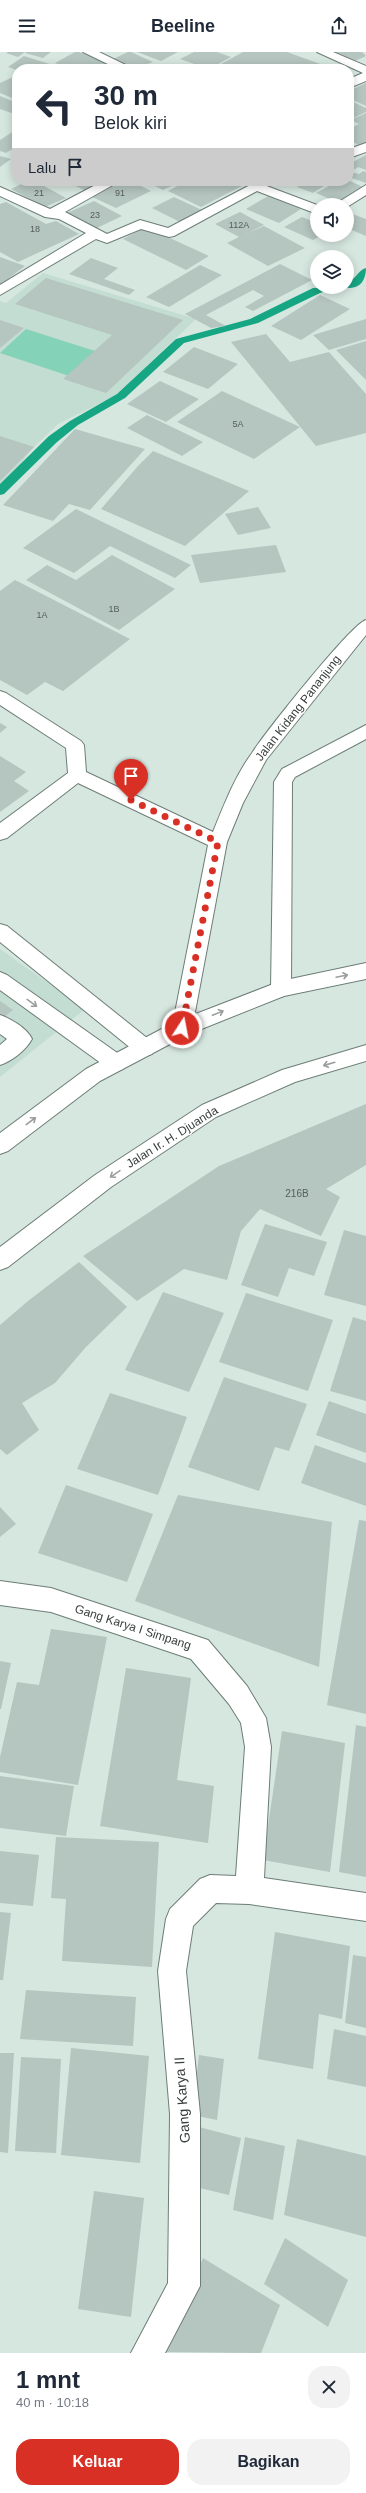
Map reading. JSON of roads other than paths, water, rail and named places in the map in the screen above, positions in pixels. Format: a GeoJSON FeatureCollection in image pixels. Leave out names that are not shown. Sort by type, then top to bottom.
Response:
{"type":"FeatureCollection","features":[{"type":"Feature","properties":{"kind":"street"},"geometry":{"type":"LineString","coordinates":[[89,52],[117,64]]}},
{"type":"Feature","properties":{"kind":"street"},"geometry":{"type":"LineString","coordinates":[[323,52],[352,64]]}},
{"type":"Feature","properties":{"kind":"street"},"geometry":{"type":"LineString","coordinates":[[354,65],[366,70]]}},
{"type":"Feature","properties":{"kind":"street"},"geometry":{"type":"LineString","coordinates":[[354,82],[366,76]]}},
{"type":"Feature","properties":{"kind":"street"},"geometry":{"type":"LineString","coordinates":[[354,152],[366,147]]}},
{"type":"Feature","properties":{"kind":"street"},"geometry":{"type":"LineString","coordinates":[[50,214],[103,186]]}},
{"type":"Feature","properties":{"kind":"street"},"geometry":{"type":"LineString","coordinates":[[0,191],[50,214],[62,215],[95,234],[107,239],[140,224],[169,233],[247,186]]}},
{"type":"Feature","properties":{"kind":"street"},"geometry":{"type":"LineString","coordinates":[[255,186],[310,207]]}},
{"type":"Feature","properties":{"kind":"street"},"geometry":{"type":"LineString","coordinates":[[351,198],[366,189]]}},
{"type":"Feature","properties":{"kind":"street"},"geometry":{"type":"LineString","coordinates":[[1,288],[95,234]]}},
{"type":"Feature","properties":{"kind":"street","name":"Jalan Kidang Pananjung"},"geometry":{"type":"LineString","coordinates":[[182,1028],[218,842],[234,803],[258,757],[357,645],[366,625]]}},
{"type":"Feature","properties":{"kind":"street"},"geometry":{"type":"LineString","coordinates":[[0,697],[75,745],[77,775]]}},
{"type":"Feature","properties":{"kind":"street"},"geometry":{"type":"LineString","coordinates":[[281,989],[283,782],[288,773],[366,731]]}},
{"type":"Feature","properties":{"kind":"street"},"geometry":{"type":"LineString","coordinates":[[77,775],[218,842]]}},
{"type":"Feature","properties":{"kind":"street"},"geometry":{"type":"LineString","coordinates":[[0,833],[77,775]]}},
{"type":"Feature","properties":{"kind":"street"},"geometry":{"type":"LineString","coordinates":[[0,931],[144,1048]]}},
{"type":"Feature","properties":{"kind":"street"},"geometry":{"type":"LineString","coordinates":[[0,1145],[93,1075],[182,1028],[281,989],[366,971]]}},
{"type":"Feature","properties":{"kind":"street"},"geometry":{"type":"LineString","coordinates":[[0,980],[116,1063]]}},
{"type":"Feature","properties":{"kind":"street"},"geometry":{"type":"LineString","coordinates":[[0,1023],[22,1039],[0,1057]]}},
{"type":"Feature","properties":{"kind":"street","name":"Jalan Ir. H. Djuanda"},"geometry":{"type":"LineString","coordinates":[[0,1260],[103,1181],[209,1111],[289,1076],[366,1053]]}},
{"type":"Feature","properties":{"kind":"street","name":"Gang Karya I Simpang"},"geometry":{"type":"LineString","coordinates":[[0,1593],[51,1600],[199,1649],[238,1695],[253,1718],[258,1747],[249,1890]]}},
{"type":"Feature","properties":{"kind":"street","name":"Gang Karya II"},"geometry":{"type":"LineString","coordinates":[[147,2353],[184,2286],[186,2212],[185,2114],[172,1983],[180,1919],[210,1889],[249,1890],[366,1907]]}},
{"type":"Feature","properties":{"kind":"waterway"},"geometry":{"type":"LineString","coordinates":[[354,283],[366,271]]}},
{"type":"Feature","properties":{"kind":"waterway"},"geometry":{"type":"LineString","coordinates":[[0,491],[53,439],[74,423],[121,396],[180,341],[203,333],[218,332],[254,321],[310,293]]}}]}
